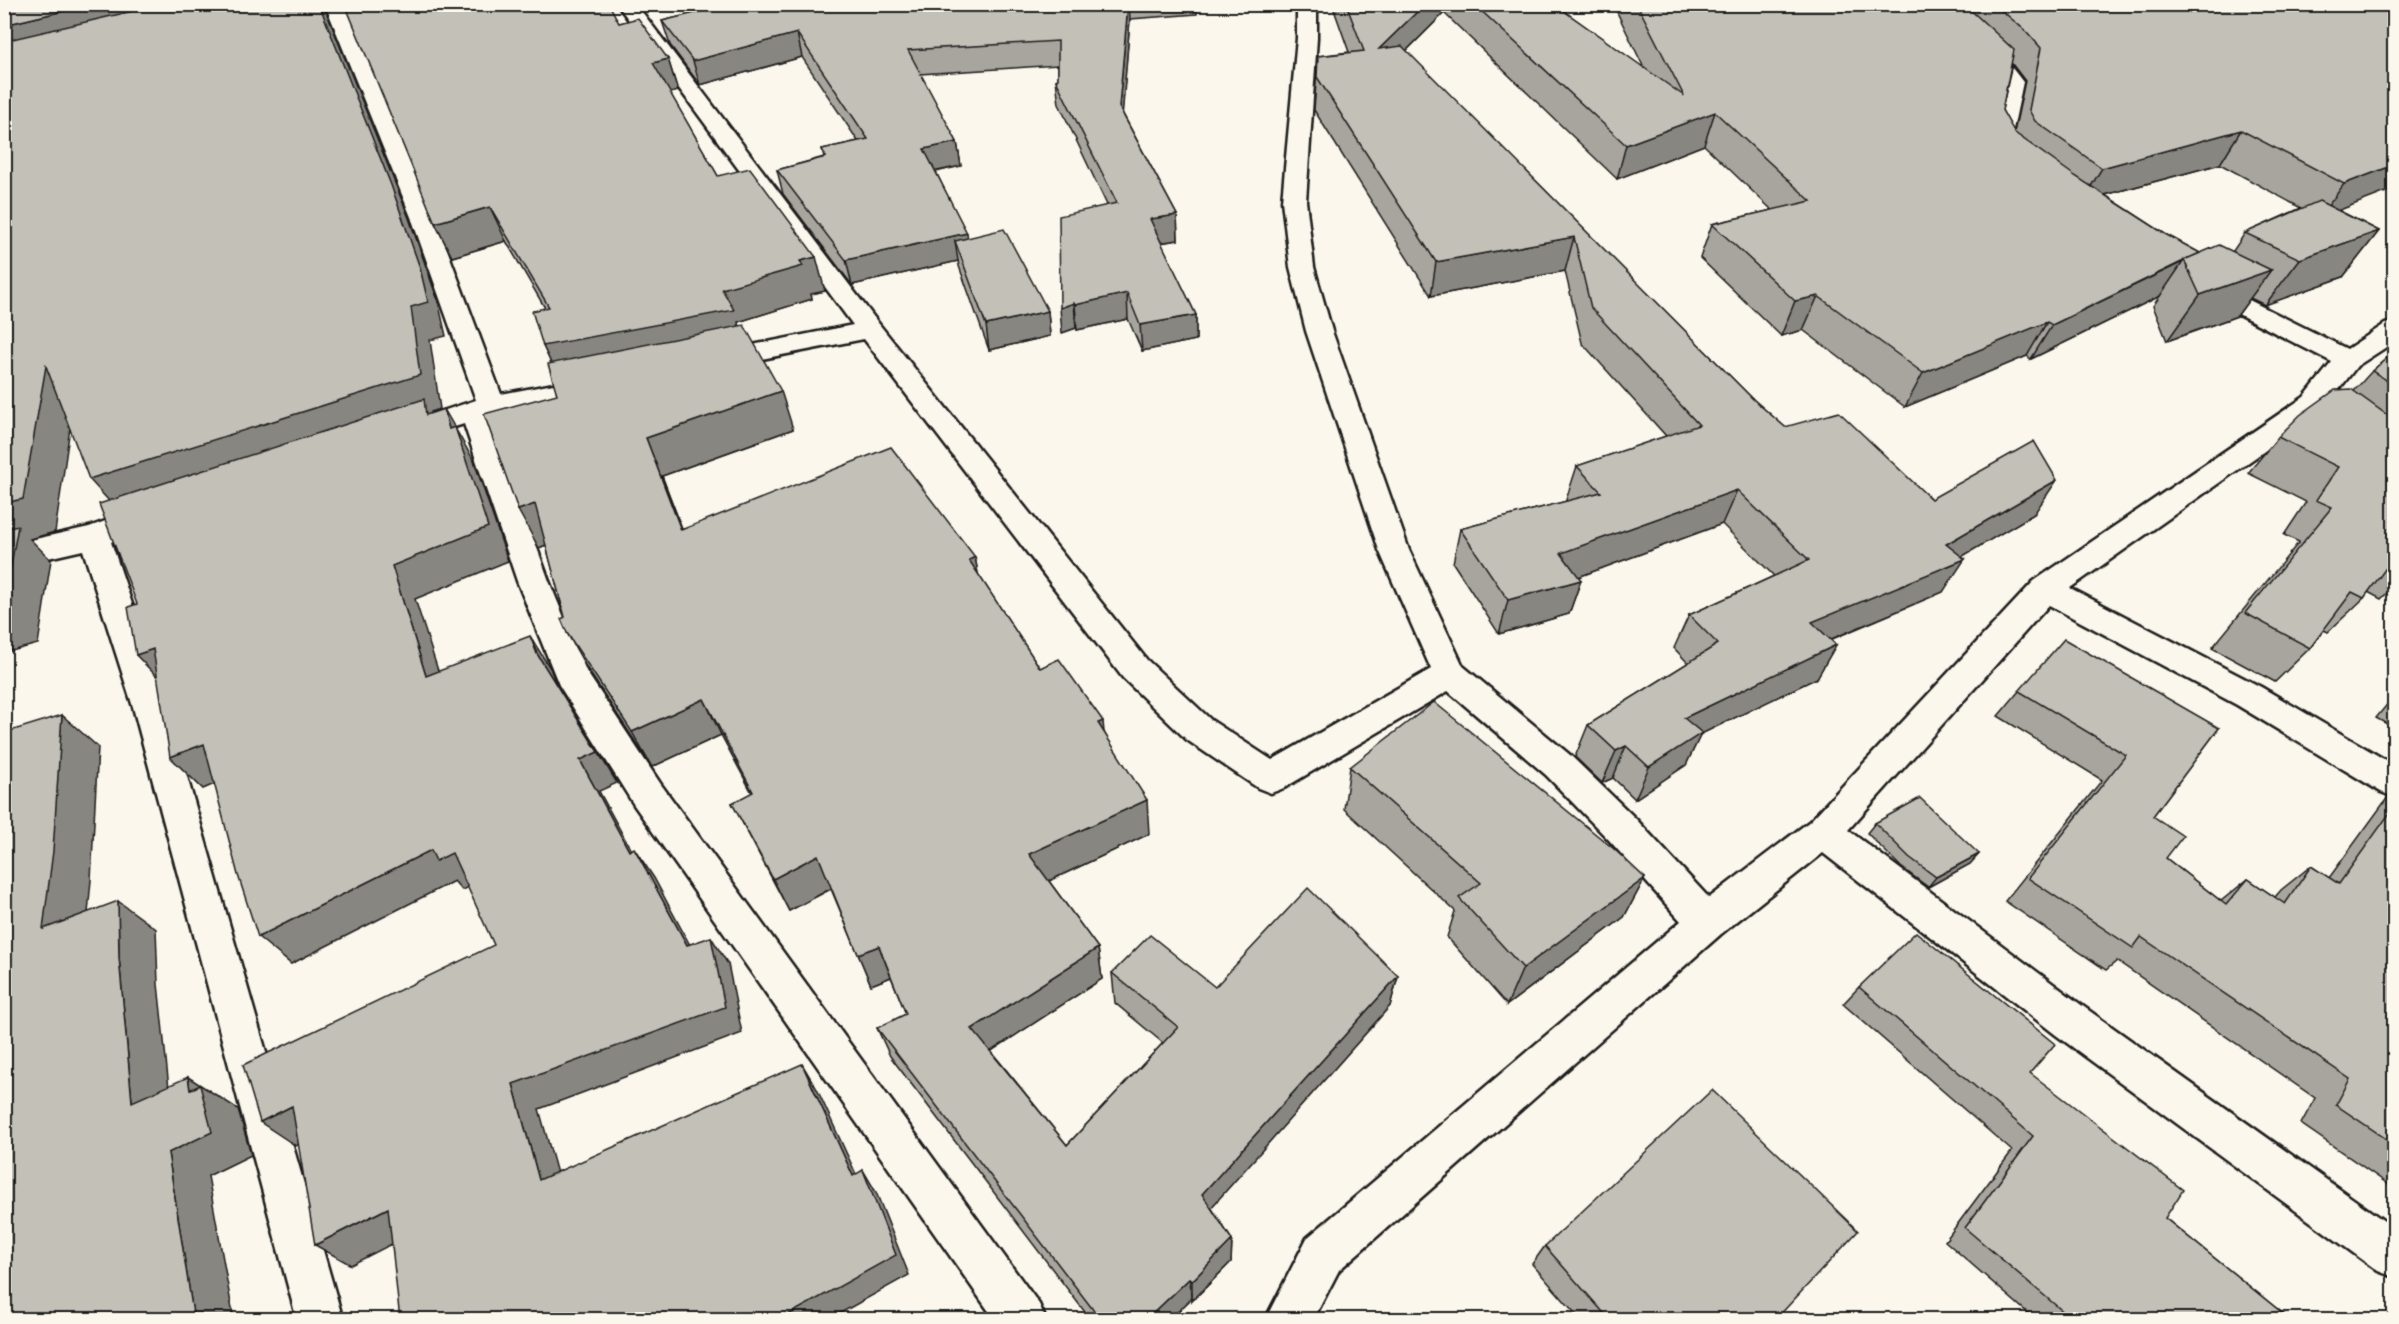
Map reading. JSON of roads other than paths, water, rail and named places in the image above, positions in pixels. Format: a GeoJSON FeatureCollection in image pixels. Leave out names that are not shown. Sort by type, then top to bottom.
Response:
{"type":"FeatureCollection","features":[{"type":"Feature","properties":{"kind":"street"},"geometry":{"type":"LineString","coordinates":[[335,4],[423,217],[533,581],[571,676],[647,794],[1023,1320]]}},
{"type":"Feature","properties":{"kind":"street"},"geometry":{"type":"LineString","coordinates":[[626,4],[870,330],[1135,669],[1199,730],[1271,778],[1450,674]]}},
{"type":"Feature","properties":{"kind":"street"},"geometry":{"type":"LineString","coordinates":[[1307,4],[1307,38],[1293,201],[1302,267],[1319,331],[1394,550],[1450,674],[1558,765],[1622,829],[1707,922]]}},
{"type":"Feature","properties":{"kind":"street"},"geometry":{"type":"LineString","coordinates":[[1964,37],[2003,70],[2012,82],[1999,144],[2007,160],[2026,175]]}},
{"type":"Feature","properties":{"kind":"street"},"geometry":{"type":"LineString","coordinates":[[2184,276],[2348,360]]}},
{"type":"Feature","properties":{"kind":"street"},"geometry":{"type":"LineString","coordinates":[[686,366],[870,330]]}},
{"type":"Feature","properties":{"kind":"street"},"geometry":{"type":"LineString","coordinates":[[1288,1320],[1323,1254],[1707,922],[1823,832],[2045,589],[2322,409],[2348,360],[2394,330]]}},
{"type":"Feature","properties":{"kind":"street"},"geometry":{"type":"LineString","coordinates":[[383,441],[482,409],[629,378]]}},
{"type":"Feature","properties":{"kind":"street"},"geometry":{"type":"LineString","coordinates":[[4,556],[94,537],[180,506]]}},
{"type":"Feature","properties":{"kind":"street"},"geometry":{"type":"LineString","coordinates":[[94,537],[150,707],[320,1320]]}},
{"type":"Feature","properties":{"kind":"street"},"geometry":{"type":"LineString","coordinates":[[2045,589],[2249,696],[2394,782]]}},
{"type":"Feature","properties":{"kind":"street"},"geometry":{"type":"LineString","coordinates":[[1823,832],[2070,1022],[2394,1255]]}}]}
